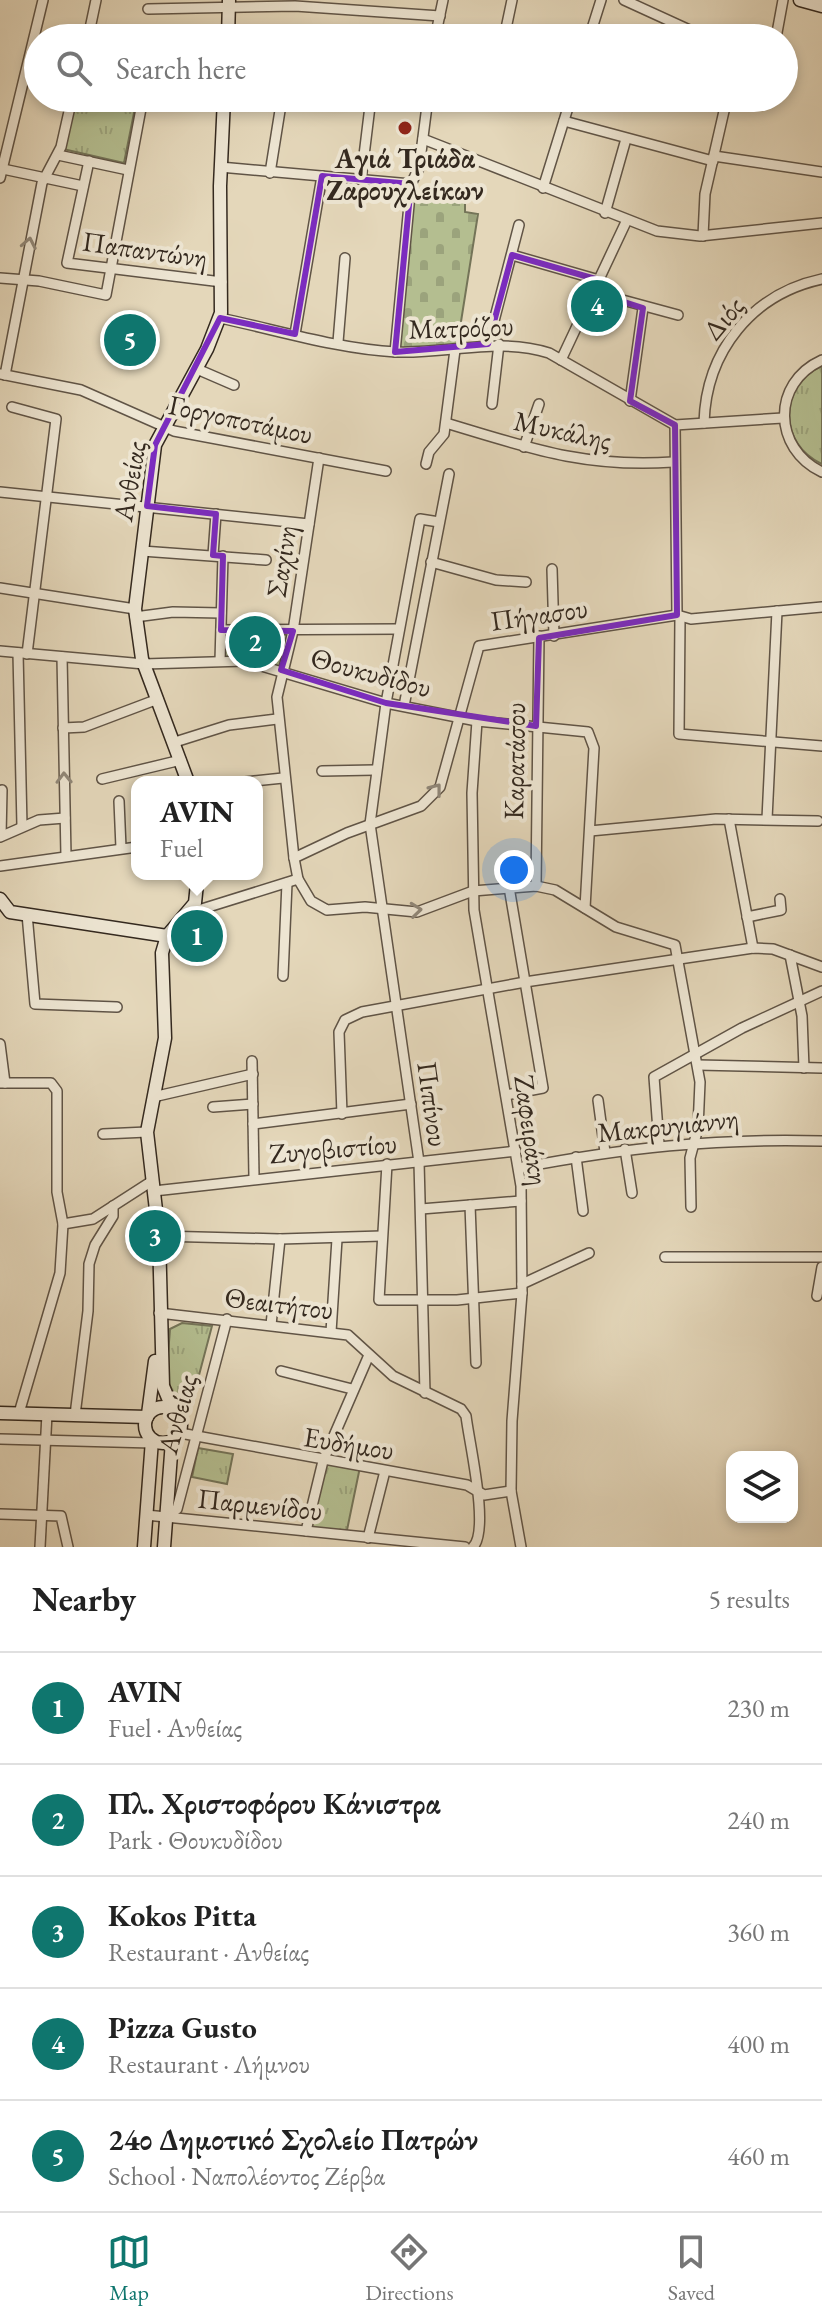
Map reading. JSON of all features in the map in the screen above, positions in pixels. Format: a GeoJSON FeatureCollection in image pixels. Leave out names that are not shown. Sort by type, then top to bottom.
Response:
{"type":"FeatureCollection","features":[{"type":"Feature","properties":{"kind":"main road"},"geometry":{"type":"LineString","coordinates":[[800,0],[822,6]]}},
{"type":"Feature","properties":{"kind":"main road"},"geometry":{"type":"LineString","coordinates":[[228,24],[229,4]]}},
{"type":"Feature","properties":{"kind":"main road","name":"Ανθείας"},"geometry":{"type":"LineString","coordinates":[[186,776],[144,664],[135,613],[155,445],[197,369],[220,318],[223,112]]}},
{"type":"Feature","properties":{"kind":"main road"},"geometry":{"type":"LineString","coordinates":[[1,906],[27,914],[167,936],[189,913],[197,895],[198,880]]}},
{"type":"Feature","properties":{"kind":"main road","name":"Ανθείας"},"geometry":{"type":"LineString","coordinates":[[167,936],[162,953],[165,1038],[147,1132],[159,1236],[159,1331],[163,1386],[173,1410]]}},
{"type":"Feature","properties":{"kind":"main road","name":"Ανθείας"},"geometry":{"type":"LineString","coordinates":[[148,1416],[159,1331]]}},
{"type":"Feature","properties":{"kind":"main road"},"geometry":{"type":"LineString","coordinates":[[0,1413],[148,1416],[161,1407],[173,1410],[180,1419],[176,1437],[160,1444],[152,1442],[145,1428],[148,1416]]}},
{"type":"Feature","properties":{"kind":"main road","name":"Ανθείας"},"geometry":{"type":"LineString","coordinates":[[164,1547],[176,1437]]}},
{"type":"Feature","properties":{"kind":"main road","name":"Ανθείας"},"geometry":{"type":"LineString","coordinates":[[144,1547],[152,1442]]}},
{"type":"Feature","properties":{"kind":"street"},"geometry":{"type":"LineString","coordinates":[[37,24],[43,0]]}},
{"type":"Feature","properties":{"kind":"street"},"geometry":{"type":"LineString","coordinates":[[91,24],[96,0]]}},
{"type":"Feature","properties":{"kind":"street"},"geometry":{"type":"LineString","coordinates":[[438,24],[443,0]]}},
{"type":"Feature","properties":{"kind":"street"},"geometry":{"type":"LineString","coordinates":[[507,24],[512,0]]}},
{"type":"Feature","properties":{"kind":"street"},"geometry":{"type":"LineString","coordinates":[[593,24],[601,0]]}},
{"type":"Feature","properties":{"kind":"street"},"geometry":{"type":"LineString","coordinates":[[624,0],[676,24]]}},
{"type":"Feature","properties":{"kind":"street"},"geometry":{"type":"LineString","coordinates":[[779,24],[783,0]]}},
{"type":"Feature","properties":{"kind":"street"},"geometry":{"type":"LineString","coordinates":[[148,9],[229,4],[440,16]]}},
{"type":"Feature","properties":{"kind":"street"},"geometry":{"type":"LineString","coordinates":[[24,78],[1,173],[83,186]]}},
{"type":"Feature","properties":{"kind":"street"},"geometry":{"type":"LineString","coordinates":[[2,375],[44,178],[58,155],[69,112]]}},
{"type":"Feature","properties":{"kind":"street"},"geometry":{"type":"LineString","coordinates":[[0,278],[39,281],[106,295],[140,112]]}},
{"type":"Feature","properties":{"kind":"street"},"geometry":{"type":"LineString","coordinates":[[270,173],[280,112]]}},
{"type":"Feature","properties":{"kind":"street"},"geometry":{"type":"LineString","coordinates":[[361,180],[369,112]]}},
{"type":"Feature","properties":{"kind":"street"},"geometry":{"type":"LineString","coordinates":[[395,352],[411,184],[419,168],[426,112]]}},
{"type":"Feature","properties":{"kind":"street"},"geometry":{"type":"LineString","coordinates":[[543,188],[567,112]]}},
{"type":"Feature","properties":{"kind":"street"},"geometry":{"type":"LineString","coordinates":[[703,236],[704,200],[724,112]]}},
{"type":"Feature","properties":{"kind":"street"},"geometry":{"type":"LineString","coordinates":[[564,121],[713,159],[822,172]]}},
{"type":"Feature","properties":{"kind":"street"},"geometry":{"type":"LineString","coordinates":[[423,139],[626,222],[670,234],[703,236],[822,223]]}},
{"type":"Feature","properties":{"kind":"street"},"geometry":{"type":"LineString","coordinates":[[605,213],[626,139]]}},
{"type":"Feature","properties":{"kind":"street"},"geometry":{"type":"LineString","coordinates":[[58,155],[128,170]]}},
{"type":"Feature","properties":{"kind":"street","name":"Παπαντώνη"},"geometry":{"type":"LineString","coordinates":[[89,161],[67,263],[222,282]]}},
{"type":"Feature","properties":{"kind":"street"},"geometry":{"type":"LineString","coordinates":[[220,167],[411,184]]}},
{"type":"Feature","properties":{"kind":"street"},"geometry":{"type":"LineString","coordinates":[[295,334],[322,176]]}},
{"type":"Feature","properties":{"kind":"street"},"geometry":{"type":"LineString","coordinates":[[561,360],[626,222]]}},
{"type":"Feature","properties":{"kind":"street"},"geometry":{"type":"LineString","coordinates":[[488,344],[519,225]]}},
{"type":"Feature","properties":{"kind":"street"},"geometry":{"type":"LineString","coordinates":[[512,255],[599,280]]}},
{"type":"Feature","properties":{"kind":"street"},"geometry":{"type":"LineString","coordinates":[[338,342],[345,258]]}},
{"type":"Feature","properties":{"kind":"street","name":"Διός"},"geometry":{"type":"LineString","coordinates":[[704,423],[713,368],[740,325],[777,295],[822,279]]}},
{"type":"Feature","properties":{"kind":"street"},"geometry":{"type":"LineString","coordinates":[[593,292],[678,315]]}},
{"type":"Feature","properties":{"kind":"street"},"geometry":{"type":"LineString","coordinates":[[630,401],[643,308]]}},
{"type":"Feature","properties":{"kind":"street","name":"Ματρόζου"},"geometry":{"type":"LineString","coordinates":[[220,318],[395,352],[455,350],[488,344],[528,346],[561,360],[675,425]]}},
{"type":"Feature","properties":{"kind":"street"},"geometry":{"type":"LineString","coordinates":[[492,404],[499,344]]}},
{"type":"Feature","properties":{"kind":"street"},"geometry":{"type":"LineString","coordinates":[[426,464],[429,452],[444,434],[455,350]]}},
{"type":"Feature","properties":{"kind":"street"},"geometry":{"type":"LineString","coordinates":[[822,360],[805,370],[791,387],[783,418],[796,453],[822,472]]}},
{"type":"Feature","properties":{"kind":"street"},"geometry":{"type":"LineString","coordinates":[[197,369],[234,385]]}},
{"type":"Feature","properties":{"kind":"street","name":"Γοργοποτάμου"},"geometry":{"type":"LineString","coordinates":[[2,375],[81,390],[163,428],[386,471]]}},
{"type":"Feature","properties":{"kind":"street"},"geometry":{"type":"LineString","coordinates":[[524,447],[539,404]]}},
{"type":"Feature","properties":{"kind":"street"},"geometry":{"type":"LineString","coordinates":[[12,407],[56,419],[36,594],[23,653],[22,826]]}},
{"type":"Feature","properties":{"kind":"street"},"geometry":{"type":"LineString","coordinates":[[783,418],[675,425],[673,462],[679,734],[822,746]]}},
{"type":"Feature","properties":{"kind":"street","name":"Μυκάλης"},"geometry":{"type":"LineString","coordinates":[[446,423],[524,447],[609,465],[673,462]]}},
{"type":"Feature","properties":{"kind":"street","name":"Σαχίνη"},"geometry":{"type":"LineString","coordinates":[[298,879],[277,719],[281,670],[293,631],[319,458]]}},
{"type":"Feature","properties":{"kind":"street"},"geometry":{"type":"LineString","coordinates":[[404,706],[449,474]]}},
{"type":"Feature","properties":{"kind":"street"},"geometry":{"type":"LineString","coordinates":[[0,492],[309,524]]}},
{"type":"Feature","properties":{"kind":"street"},"geometry":{"type":"LineString","coordinates":[[216,514],[220,661]]}},
{"type":"Feature","properties":{"kind":"street","name":"Πιπίνου"},"geometry":{"type":"LineString","coordinates":[[425,1393],[419,1162],[370,824],[375,770],[420,519],[439,522]]}},
{"type":"Feature","properties":{"kind":"street"},"geometry":{"type":"LineString","coordinates":[[142,551],[266,560]]}},
{"type":"Feature","properties":{"kind":"street"},"geometry":{"type":"LineString","coordinates":[[431,562],[498,580],[526,582]]}},
{"type":"Feature","properties":{"kind":"street"},"geometry":{"type":"LineString","coordinates":[[552,569],[554,636]]}},
{"type":"Feature","properties":{"kind":"street"},"geometry":{"type":"LineString","coordinates":[[0,591],[36,594],[135,613],[221,613]]}},
{"type":"Feature","properties":{"kind":"street","name":"Πήγασου"},"geometry":{"type":"LineString","coordinates":[[294,858],[370,824],[421,806],[440,787],[478,647],[495,641],[554,636],[678,616],[822,607]]}},
{"type":"Feature","properties":{"kind":"street"},"geometry":{"type":"LineString","coordinates":[[767,819],[777,611]]}},
{"type":"Feature","properties":{"kind":"street"},"geometry":{"type":"LineString","coordinates":[[221,630],[399,629]]}},
{"type":"Feature","properties":{"kind":"street","name":"Καρατάσου"},"geometry":{"type":"LineString","coordinates":[[536,886],[539,636]]}},
{"type":"Feature","properties":{"kind":"street","name":"Θουκυδίδου"},"geometry":{"type":"LineString","coordinates":[[0,651],[144,664],[245,661],[386,703],[477,721],[588,732],[594,748],[590,831]]}},
{"type":"Feature","properties":{"kind":"street"},"geometry":{"type":"LineString","coordinates":[[62,657],[66,856]]}},
{"type":"Feature","properties":{"kind":"street"},"geometry":{"type":"LineString","coordinates":[[63,728],[84,727],[158,699]]}},
{"type":"Feature","properties":{"kind":"street"},"geometry":{"type":"LineString","coordinates":[[175,742],[229,725],[277,719]]}},
{"type":"Feature","properties":{"kind":"street","name":"Ζαφειράκη"},"geometry":{"type":"LineString","coordinates":[[477,721],[472,793],[473,891],[519,1168],[521,1201],[522,1289],[512,1421],[511,1491],[521,1547]]}},
{"type":"Feature","properties":{"kind":"street"},"geometry":{"type":"LineString","coordinates":[[102,779],[181,760]]}},
{"type":"Feature","properties":{"kind":"street"},"geometry":{"type":"LineString","coordinates":[[322,771],[375,770]]}},
{"type":"Feature","properties":{"kind":"street"},"geometry":{"type":"LineString","coordinates":[[263,780],[283,778]]}},
{"type":"Feature","properties":{"kind":"street"},"geometry":{"type":"LineString","coordinates":[[2,790],[1,836],[39,820],[65,818]]}},
{"type":"Feature","properties":{"kind":"street"},"geometry":{"type":"LineString","coordinates":[[119,801],[121,848]]}},
{"type":"Feature","properties":{"kind":"street"},"geometry":{"type":"LineString","coordinates":[[585,908],[590,831],[729,819],[818,821]]}},
{"type":"Feature","properties":{"kind":"street"},"geometry":{"type":"LineString","coordinates":[[729,819],[753,948]]}},
{"type":"Feature","properties":{"kind":"street"},"geometry":{"type":"LineString","coordinates":[[0,866],[131,847]]}},
{"type":"Feature","properties":{"kind":"street"},"geometry":{"type":"LineString","coordinates":[[189,913],[298,879],[313,903],[323,909],[380,908],[417,912],[473,891],[536,886],[555,890],[624,931],[673,943],[680,959],[698,1065],[698,1128],[693,1142],[691,1207]]}},
{"type":"Feature","properties":{"kind":"street"},"geometry":{"type":"LineString","coordinates":[[283,976],[287,883]]}},
{"type":"Feature","properties":{"kind":"street"},"geometry":{"type":"LineString","coordinates":[[506,1095],[543,1088],[509,887]]}},
{"type":"Feature","properties":{"kind":"street"},"geometry":{"type":"LineString","coordinates":[[747,917],[781,910],[780,899]]}},
{"type":"Feature","properties":{"kind":"street"},"geometry":{"type":"LineString","coordinates":[[27,914],[35,1004],[117,1007]]}},
{"type":"Feature","properties":{"kind":"street"},"geometry":{"type":"LineString","coordinates":[[342,1114],[341,1025],[356,1014],[525,982],[753,948],[769,948],[822,967]]}},
{"type":"Feature","properties":{"kind":"street"},"geometry":{"type":"LineString","coordinates":[[790,955],[800,999],[804,1068]]}},
{"type":"Feature","properties":{"kind":"street"},"geometry":{"type":"LineString","coordinates":[[659,1144],[654,1077],[800,999],[822,991]]}},
{"type":"Feature","properties":{"kind":"street"},"geometry":{"type":"LineString","coordinates":[[0,1044],[2,1083],[55,1085],[57,1192],[63,1224],[60,1273],[19,1413]]}},
{"type":"Feature","properties":{"kind":"street"},"geometry":{"type":"LineString","coordinates":[[252,1061],[254,1177]]}},
{"type":"Feature","properties":{"kind":"street"},"geometry":{"type":"LineString","coordinates":[[698,1065],[822,1068]]}},
{"type":"Feature","properties":{"kind":"street"},"geometry":{"type":"LineString","coordinates":[[153,1097],[253,1074]]}},
{"type":"Feature","properties":{"kind":"street"},"geometry":{"type":"LineString","coordinates":[[598,1100],[605,1152]]}},
{"type":"Feature","properties":{"kind":"street"},"geometry":{"type":"LineString","coordinates":[[213,1107],[253,1104]]}},
{"type":"Feature","properties":{"kind":"street"},"geometry":{"type":"LineString","coordinates":[[253,1124],[411,1104]]}},
{"type":"Feature","properties":{"kind":"street"},"geometry":{"type":"LineString","coordinates":[[103,1134],[147,1132]]}},
{"type":"Feature","properties":{"kind":"street","name":"Μακρυγιάννη"},"geometry":{"type":"LineString","coordinates":[[519,1168],[659,1144],[822,1141]]}},
{"type":"Feature","properties":{"kind":"street"},"geometry":{"type":"LineString","coordinates":[[625,1149],[632,1193]]}},
{"type":"Feature","properties":{"kind":"street","name":"Ζυγοβιστίου"},"geometry":{"type":"LineString","coordinates":[[153,1186],[516,1151]]}},
{"type":"Feature","properties":{"kind":"street"},"geometry":{"type":"LineString","coordinates":[[576,1157],[583,1211]]}},
{"type":"Feature","properties":{"kind":"street"},"geometry":{"type":"LineString","coordinates":[[387,1164],[379,1300],[473,1298],[522,1289],[589,1253]]}},
{"type":"Feature","properties":{"kind":"street"},"geometry":{"type":"LineString","coordinates":[[63,1224],[86,1221],[153,1186]]}},
{"type":"Feature","properties":{"kind":"street"},"geometry":{"type":"LineString","coordinates":[[421,1209],[521,1201]]}},
{"type":"Feature","properties":{"kind":"street"},"geometry":{"type":"LineString","coordinates":[[470,1205],[476,1363]]}},
{"type":"Feature","properties":{"kind":"street"},"geometry":{"type":"LineString","coordinates":[[75,1415],[88,1311],[89,1264],[95,1245],[112,1218],[113,1206]]}},
{"type":"Feature","properties":{"kind":"street"},"geometry":{"type":"LineString","coordinates":[[159,1236],[337,1239],[382,1236]]}},
{"type":"Feature","properties":{"kind":"street"},"geometry":{"type":"LineString","coordinates":[[271,1325],[280,1239]]}},
{"type":"Feature","properties":{"kind":"street"},"geometry":{"type":"LineString","coordinates":[[331,1332],[337,1239]]}},
{"type":"Feature","properties":{"kind":"street"},"geometry":{"type":"LineString","coordinates":[[665,1257],[822,1257]]}},
{"type":"Feature","properties":{"kind":"street"},"geometry":{"type":"LineString","coordinates":[[817,1296],[822,1267]]}},
{"type":"Feature","properties":{"kind":"street","name":"Θεαιτήτου"},"geometry":{"type":"LineString","coordinates":[[159,1313],[331,1332],[354,1338],[393,1376],[464,1412],[476,1490]]}},
{"type":"Feature","properties":{"kind":"street","name":"Ανθείας"},"geometry":{"type":"LineString","coordinates":[[167,1517],[177,1509],[227,1319]]}},
{"type":"Feature","properties":{"kind":"street"},"geometry":{"type":"LineString","coordinates":[[306,1531],[323,1461],[369,1355]]}},
{"type":"Feature","properties":{"kind":"street"},"geometry":{"type":"LineString","coordinates":[[281,1371],[352,1389]]}},
{"type":"Feature","properties":{"kind":"street"},"geometry":{"type":"LineString","coordinates":[[40,1547],[47,1414]]}},
{"type":"Feature","properties":{"kind":"street","name":"Ευδήμου"},"geometry":{"type":"LineString","coordinates":[[176,1437],[194,1437],[467,1485],[484,1495],[511,1491]]}},
{"type":"Feature","properties":{"kind":"street"},"geometry":{"type":"LineString","coordinates":[[0,1439],[152,1442]]}},
{"type":"Feature","properties":{"kind":"street"},"geometry":{"type":"LineString","coordinates":[[368,1538],[385,1471]]}},
{"type":"Feature","properties":{"kind":"street"},"geometry":{"type":"LineString","coordinates":[[473,1547],[480,1529],[476,1490]]}},
{"type":"Feature","properties":{"kind":"street"},"geometry":{"type":"LineString","coordinates":[[0,1514],[61,1516],[68,1547]]}},
{"type":"Feature","properties":{"kind":"street","name":"Παρμενίδου"},"geometry":{"type":"LineString","coordinates":[[146,1515],[465,1547]]}},
{"type":"Feature","properties":{"kind":"highlighted area"},"geometry":{"type":"Polygon","coordinates":[[[322,176],[411,184],[395,352],[488,344],[512,255],[599,280],[593,292],[643,308],[630,401],[675,425],[677,615],[539,638],[536,726],[386,703],[281,670],[293,631],[221,630],[223,556],[213,555],[216,514],[147,506],[155,445],[220,318],[295,334],[322,176]]]}},
{"type":"Feature","properties":{"kind":"green space"},"geometry":{"type":"Polygon","coordinates":[[[72,112],[134,112],[124,163],[63,149],[72,112]]]}},
{"type":"Feature","properties":{"kind":"green space"},"geometry":{"type":"Polygon","coordinates":[[[415,189],[465,197],[465,212],[478,214],[457,347],[401,348],[399,345],[415,189]]]}},
{"type":"Feature","properties":{"kind":"green space"},"geometry":{"type":"Polygon","coordinates":[[[822,366],[822,464],[797,443],[789,415],[797,387],[822,366]]]}},
{"type":"Feature","properties":{"kind":"green space"},"geometry":{"type":"Polygon","coordinates":[[[221,630],[293,631],[281,670],[220,661],[221,630]]]}},
{"type":"Feature","properties":{"kind":"green space"},"geometry":{"type":"Polygon","coordinates":[[[182,1323],[212,1326],[189,1413],[173,1394],[167,1365],[170,1329],[182,1323]]]}},
{"type":"Feature","properties":{"kind":"green space"},"geometry":{"type":"Polygon","coordinates":[[[198,1448],[233,1454],[227,1484],[192,1477],[198,1448]]]}},
{"type":"Feature","properties":{"kind":"green space"},"geometry":{"type":"Polygon","coordinates":[[[323,1461],[360,1467],[346,1535],[306,1531],[323,1461]]]}},
{"type":"Feature","properties":{"kind":"place","name":"Αγιά Τριάδα Ζαρουχλείκων"},"geometry":{"type":"Point","coordinates":[405,128]}},
{"type":"Feature","properties":{"kind":"place","name":"Pizza Gusto"},"geometry":{"type":"Point","coordinates":[597,306]}},
{"type":"Feature","properties":{"kind":"place","name":"24ο Δημοτικό Σχολείο Πατρών"},"geometry":{"type":"Point","coordinates":[130,340]}},
{"type":"Feature","properties":{"kind":"place","name":"Πλ. Χριστοφόρου Κάνιστρα"},"geometry":{"type":"Point","coordinates":[255,642]}},
{"type":"Feature","properties":{"kind":"place","name":"AVIN"},"geometry":{"type":"Point","coordinates":[197,936]}},
{"type":"Feature","properties":{"kind":"place","name":"Kokos Pitta"},"geometry":{"type":"Point","coordinates":[155,1236]}}]}
